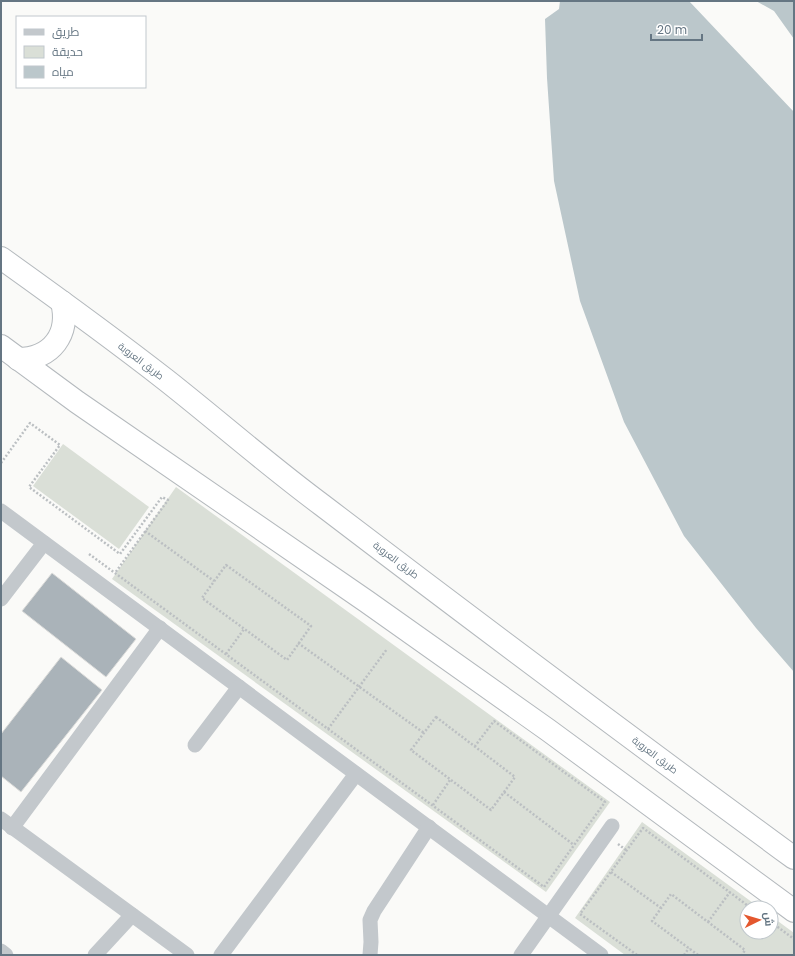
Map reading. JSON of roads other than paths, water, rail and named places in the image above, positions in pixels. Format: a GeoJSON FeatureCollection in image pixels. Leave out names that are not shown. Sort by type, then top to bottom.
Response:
{"type":"FeatureCollection","features":[{"type":"Feature","properties":{"kind":"highway","name":"طريق العروبة"},"geometry":{"type":"LineString","coordinates":[[1,258],[166,380],[322,506],[794,858]]}},
{"type":"Feature","properties":{"kind":"highway"},"geometry":{"type":"LineString","coordinates":[[18,359],[37,357],[45,352],[55,342],[62,330],[64,321],[62,302]]}},
{"type":"Feature","properties":{"kind":"highway"},"geometry":{"type":"LineString","coordinates":[[1,346],[77,402],[252,522],[535,721],[794,911]]}},
{"type":"Feature","properties":{"kind":"street"},"geometry":{"type":"LineString","coordinates":[[1,511],[601,955]]}},
{"type":"Feature","properties":{"kind":"street"},"geometry":{"type":"LineString","coordinates":[[1,599],[44,543]]}},
{"type":"Feature","properties":{"kind":"street"},"geometry":{"type":"LineString","coordinates":[[160,628],[6,823],[187,955]]}},
{"type":"Feature","properties":{"kind":"street"},"geometry":{"type":"LineString","coordinates":[[196,746],[239,687]]}},
{"type":"Feature","properties":{"kind":"street"},"geometry":{"type":"LineString","coordinates":[[221,955],[356,774]]}},
{"type":"Feature","properties":{"kind":"street"},"geometry":{"type":"LineString","coordinates":[[521,955],[612,826]]}},
{"type":"Feature","properties":{"kind":"street"},"geometry":{"type":"LineString","coordinates":[[370,955],[370,920],[374,911],[429,827]]}},
{"type":"Feature","properties":{"kind":"street"},"geometry":{"type":"LineString","coordinates":[[95,955],[132,915]]}},
{"type":"Feature","properties":{"kind":"street"},"geometry":{"type":"LineString","coordinates":[[1,951],[6,955]]}},
{"type":"Feature","properties":{"kind":"water"},"geometry":{"type":"Polygon","coordinates":[[[560,1],[689,1],[794,112],[794,672],[756,628],[684,536],[624,422],[580,301],[554,181],[547,78],[545,19],[559,9],[560,1]]]}},
{"type":"Feature","properties":{"kind":"water"},"geometry":{"type":"Polygon","coordinates":[[[756,1],[794,1],[794,39],[774,11],[756,1]]]}}]}
